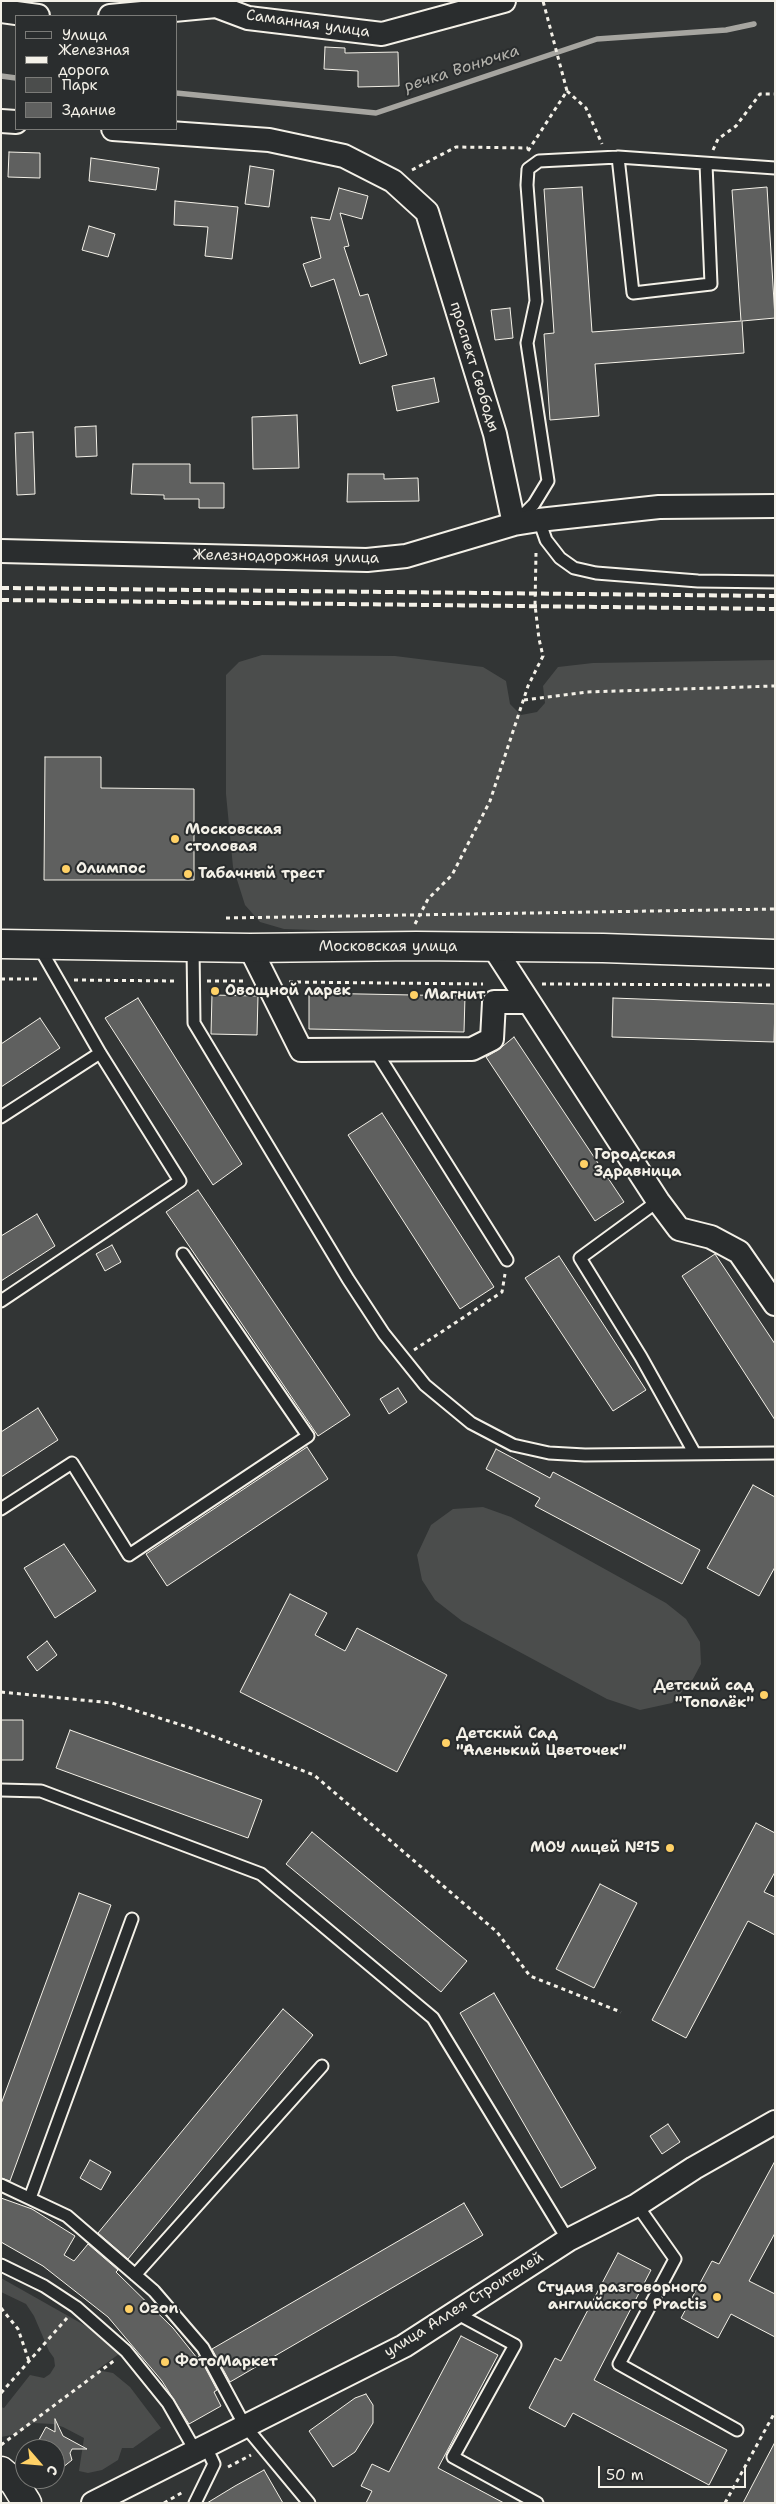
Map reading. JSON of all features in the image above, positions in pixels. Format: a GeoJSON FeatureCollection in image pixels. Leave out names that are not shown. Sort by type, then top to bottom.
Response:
{"type":"FeatureCollection","features":[{"type":"Feature","properties":{"kind":"street","name":"Саманная улица"},"geometry":{"type":"LineString","coordinates":[[118,15],[216,3],[248,18],[382,34],[504,1]]}},
{"type":"Feature","properties":{"kind":"street"},"geometry":{"type":"LineString","coordinates":[[1,11],[31,15]]}},
{"type":"Feature","properties":{"kind":"street"},"geometry":{"type":"LineString","coordinates":[[1,121],[15,122]]}},
{"type":"Feature","properties":{"kind":"street"},"geometry":{"type":"LineString","coordinates":[[127,130],[269,140],[344,156],[393,181]]}},
{"type":"Feature","properties":{"kind":"street","name":"проспект Свободы"},"geometry":{"type":"LineString","coordinates":[[393,181],[427,212],[495,434],[514,524]]}},
{"type":"Feature","properties":{"kind":"street","name":"Железнодорожная улица"},"geometry":{"type":"LineString","coordinates":[[1,551],[367,560],[406,556],[514,524],[539,520],[659,507],[775,506]]}},
{"type":"Feature","properties":{"kind":"street","name":"Московская улица"},"geometry":{"type":"LineString","coordinates":[[1,944],[194,948],[416,946],[603,948],[775,954]]}},
{"type":"Feature","properties":{"kind":"street"},"geometry":{"type":"LineString","coordinates":[[250,948],[301,1050],[472,1049],[492,1039],[494,1002],[522,993]]}},
{"type":"Feature","properties":{"kind":"street"},"geometry":{"type":"LineString","coordinates":[[494,948],[658,1201],[680,1229],[711,1237],[739,1252],[775,1304]]}},
{"type":"Feature","properties":{"kind":"street","name":"улица Аллея Строителей"},"geometry":{"type":"LineString","coordinates":[[93,2503],[404,2346],[568,2240],[637,2205],[694,2168],[775,2122]]}},
{"type":"Feature","properties":{"kind":"street"},"geometry":{"type":"LineString","coordinates":[[1,2472],[14,2482],[27,2503]]}},
{"type":"Feature","properties":{"kind":"lane"},"geometry":{"type":"LineString","coordinates":[[613,157],[634,294],[711,284],[706,164]]}},
{"type":"Feature","properties":{"kind":"lane"},"geometry":{"type":"LineString","coordinates":[[514,524],[534,504],[548,480],[527,343],[536,301],[527,185],[528,170],[539,161],[613,157],[775,168]]}},
{"type":"Feature","properties":{"kind":"lane"},"geometry":{"type":"LineString","coordinates":[[539,520],[546,540],[560,558],[574,568],[596,574],[698,581],[775,582]]}},
{"type":"Feature","properties":{"kind":"lane"},"geometry":{"type":"LineString","coordinates":[[1,1301],[180,1181],[100,1053],[37,944]]}},
{"type":"Feature","properties":{"kind":"lane"},"geometry":{"type":"LineString","coordinates":[[194,948],[194,1023],[348,1279],[384,1334],[425,1385],[471,1423],[513,1445],[549,1453],[586,1455],[775,1453]]}},
{"type":"Feature","properties":{"kind":"lane"},"geometry":{"type":"LineString","coordinates":[[374,1050],[507,1260]]}},
{"type":"Feature","properties":{"kind":"lane"},"geometry":{"type":"LineString","coordinates":[[1,1117],[100,1053]]}},
{"type":"Feature","properties":{"kind":"lane"},"geometry":{"type":"LineString","coordinates":[[658,1201],[580,1258],[641,1357],[695,1454]]}},
{"type":"Feature","properties":{"kind":"lane"},"geometry":{"type":"LineString","coordinates":[[1,1510],[72,1464],[129,1555],[308,1436],[183,1254]]}},
{"type":"Feature","properties":{"kind":"lane"},"geometry":{"type":"LineString","coordinates":[[1,1790],[41,1791],[261,1874],[434,2018],[568,2240]]}},
{"type":"Feature","properties":{"kind":"lane"},"geometry":{"type":"LineString","coordinates":[[30,2198],[132,1919]]}},
{"type":"Feature","properties":{"kind":"lane"},"geometry":{"type":"LineString","coordinates":[[135,2275],[322,2066]]}},
{"type":"Feature","properties":{"kind":"lane"},"geometry":{"type":"LineString","coordinates":[[1,2185],[67,2216],[154,2291],[203,2348],[245,2426],[309,2503]]}},
{"type":"Feature","properties":{"kind":"lane"},"geometry":{"type":"LineString","coordinates":[[637,2205],[675,2259],[619,2364],[737,2430]]}},
{"type":"Feature","properties":{"kind":"lane"},"geometry":{"type":"LineString","coordinates":[[1,2265],[44,2286],[76,2307],[126,2351],[168,2403],[201,2450],[214,2464],[195,2503]]}},
{"type":"Feature","properties":{"kind":"lane"},"geometry":{"type":"LineString","coordinates":[[456,2313],[515,2345],[453,2457],[537,2503]]}},
{"type":"Feature","properties":{"kind":"path"},"geometry":{"type":"LineString","coordinates":[[543,1],[567,91],[586,108],[613,157]]}},
{"type":"Feature","properties":{"kind":"path"},"geometry":{"type":"LineString","coordinates":[[528,170],[528,148],[567,91]]}},
{"type":"Feature","properties":{"kind":"path"},"geometry":{"type":"LineString","coordinates":[[706,164],[718,139],[736,126],[760,94],[775,94]]}},
{"type":"Feature","properties":{"kind":"path"},"geometry":{"type":"LineString","coordinates":[[393,181],[456,147],[528,148]]}},
{"type":"Feature","properties":{"kind":"path"},"geometry":{"type":"LineString","coordinates":[[416,946],[415,924],[428,900],[452,875],[490,801],[524,700],[544,656],[539,639],[535,593],[535,558],[539,520]]}},
{"type":"Feature","properties":{"kind":"path"},"geometry":{"type":"LineString","coordinates":[[524,700],[587,692],[775,686]]}},
{"type":"Feature","properties":{"kind":"path"},"geometry":{"type":"LineString","coordinates":[[226,918],[775,909]]}},
{"type":"Feature","properties":{"kind":"path"},"geometry":{"type":"LineString","coordinates":[[1,979],[267,982],[522,993],[775,985]]}},
{"type":"Feature","properties":{"kind":"path"},"geometry":{"type":"LineString","coordinates":[[403,1358],[502,1292],[507,1260]]}},
{"type":"Feature","properties":{"kind":"path"},"geometry":{"type":"LineString","coordinates":[[1,1692],[112,1703],[194,1729],[314,1775],[497,1932],[530,1976],[621,2012]]}},
{"type":"Feature","properties":{"kind":"path"},"geometry":{"type":"LineString","coordinates":[[1,2393],[76,2307]]}},
{"type":"Feature","properties":{"kind":"path"},"geometry":{"type":"LineString","coordinates":[[1,2308],[18,2328],[29,2361]]}},
{"type":"Feature","properties":{"kind":"path"},"geometry":{"type":"LineString","coordinates":[[1,2445],[126,2351]]}},
{"type":"Feature","properties":{"kind":"path"},"geometry":{"type":"LineString","coordinates":[[725,2503],[775,2412]]}},
{"type":"Feature","properties":{"kind":"green space"},"geometry":{"type":"Polygon","coordinates":[[[262,655],[395,656],[483,667],[506,681],[510,704],[521,715],[537,712],[545,703],[543,686],[558,667],[593,663],[775,660],[775,942],[284,929],[260,922],[245,905],[233,867],[226,794],[226,675],[239,662],[262,655]]]}},
{"type":"Feature","properties":{"kind":"green space"},"geometry":{"type":"Polygon","coordinates":[[[483,1507],[511,1517],[666,1603],[686,1619],[700,1642],[701,1664],[693,1679],[672,1703],[640,1710],[607,1699],[462,1621],[435,1600],[422,1580],[417,1555],[431,1525],[453,1509],[483,1507]]]}},
{"type":"Feature","properties":{"kind":"green space"},"geometry":{"type":"Polygon","coordinates":[[[1,2278],[93,2330],[119,2354],[97,2370],[113,2373],[130,2387],[161,2428],[133,2448],[122,2448],[118,2460],[102,2470],[88,2473],[79,2471],[84,2438],[63,2427],[53,2424],[33,2423],[17,2434],[1,2437],[1,2407],[4,2408],[30,2375],[44,2378],[50,2374],[55,2366],[54,2358],[49,2351],[34,2316],[26,2304],[1,2292],[1,2278]]]}},
{"type":"Feature","properties":{"kind":"building"},"geometry":{"type":"Polygon","coordinates":[[[325,47],[345,48],[345,53],[398,52],[399,86],[358,87],[358,71],[324,69],[325,47]]]}},
{"type":"Feature","properties":{"kind":"building"},"geometry":{"type":"Polygon","coordinates":[[[9,152],[40,153],[40,178],[8,177],[9,152]]]}},
{"type":"Feature","properties":{"kind":"building"},"geometry":{"type":"Polygon","coordinates":[[[91,158],[159,168],[156,190],[89,181],[91,158]]]}},
{"type":"Feature","properties":{"kind":"building"},"geometry":{"type":"Polygon","coordinates":[[[250,166],[274,170],[269,207],[245,204],[250,166]]]}},
{"type":"Feature","properties":{"kind":"building"},"geometry":{"type":"Polygon","coordinates":[[[582,187],[592,332],[741,321],[732,190],[767,187],[775,318],[742,321],[744,353],[595,364],[599,416],[550,420],[544,334],[554,333],[544,189],[582,187]]]}},
{"type":"Feature","properties":{"kind":"building"},"geometry":{"type":"Polygon","coordinates":[[[339,188],[368,196],[362,219],[340,213],[349,246],[344,247],[360,296],[368,294],[387,355],[360,364],[334,279],[311,287],[303,264],[321,258],[311,217],[330,220],[339,188]]]}},
{"type":"Feature","properties":{"kind":"building"},"geometry":{"type":"Polygon","coordinates":[[[175,201],[238,207],[232,259],[205,256],[208,227],[174,225],[175,201]]]}},
{"type":"Feature","properties":{"kind":"building"},"geometry":{"type":"Polygon","coordinates":[[[89,226],[115,234],[108,257],[82,250],[89,226]]]}},
{"type":"Feature","properties":{"kind":"building"},"geometry":{"type":"Polygon","coordinates":[[[510,308],[513,338],[495,340],[491,310],[510,308]]]}},
{"type":"Feature","properties":{"kind":"building"},"geometry":{"type":"Polygon","coordinates":[[[434,378],[439,402],[397,411],[392,386],[434,378]]]}},
{"type":"Feature","properties":{"kind":"building"},"geometry":{"type":"Polygon","coordinates":[[[297,415],[299,468],[253,469],[252,417],[297,415]]]}},
{"type":"Feature","properties":{"kind":"building"},"geometry":{"type":"Polygon","coordinates":[[[96,426],[97,456],[76,457],[75,427],[96,426]]]}},
{"type":"Feature","properties":{"kind":"building"},"geometry":{"type":"Polygon","coordinates":[[[33,432],[35,494],[17,495],[15,433],[33,432]]]}},
{"type":"Feature","properties":{"kind":"building"},"geometry":{"type":"Polygon","coordinates":[[[133,464],[190,464],[190,483],[224,483],[224,508],[199,508],[199,499],[164,499],[164,495],[131,494],[133,464]]]}},
{"type":"Feature","properties":{"kind":"building"},"geometry":{"type":"Polygon","coordinates":[[[348,474],[384,474],[384,479],[418,478],[419,501],[347,502],[348,474]]]}},
{"type":"Feature","properties":{"kind":"building"},"geometry":{"type":"Polygon","coordinates":[[[45,757],[101,757],[101,788],[194,789],[194,880],[44,880],[45,757]]]}},
{"type":"Feature","properties":{"kind":"building"},"geometry":{"type":"Polygon","coordinates":[[[309,993],[465,996],[464,1032],[309,1029],[309,993]]]}},
{"type":"Feature","properties":{"kind":"building"},"geometry":{"type":"Polygon","coordinates":[[[212,995],[258,996],[257,1035],[211,1034],[212,995]]]}},
{"type":"Feature","properties":{"kind":"building"},"geometry":{"type":"Polygon","coordinates":[[[138,998],[242,1164],[213,1185],[105,1018],[138,998]]]}},
{"type":"Feature","properties":{"kind":"building"},"geometry":{"type":"Polygon","coordinates":[[[613,998],[775,1004],[774,1042],[612,1037],[613,998]]]}},
{"type":"Feature","properties":{"kind":"building"},"geometry":{"type":"Polygon","coordinates":[[[40,1018],[60,1048],[1,1087],[1,1044],[40,1018]]]}},
{"type":"Feature","properties":{"kind":"building"},"geometry":{"type":"Polygon","coordinates":[[[514,1037],[624,1202],[595,1221],[486,1057],[514,1037]]]}},
{"type":"Feature","properties":{"kind":"building"},"geometry":{"type":"Polygon","coordinates":[[[382,1113],[494,1287],[460,1309],[348,1135],[382,1113]]]}},
{"type":"Feature","properties":{"kind":"building"},"geometry":{"type":"Polygon","coordinates":[[[198,1190],[350,1415],[318,1436],[166,1212],[198,1190]]]}},
{"type":"Feature","properties":{"kind":"building"},"geometry":{"type":"Polygon","coordinates":[[[37,1214],[55,1246],[1,1281],[1,1236],[37,1214]]]}},
{"type":"Feature","properties":{"kind":"building"},"geometry":{"type":"Polygon","coordinates":[[[112,1245],[121,1262],[105,1271],[96,1254],[112,1245]]]}},
{"type":"Feature","properties":{"kind":"building"},"geometry":{"type":"Polygon","coordinates":[[[715,1254],[775,1344],[775,1420],[682,1276],[715,1254]]]}},
{"type":"Feature","properties":{"kind":"building"},"geometry":{"type":"Polygon","coordinates":[[[559,1256],[646,1390],[613,1411],[525,1278],[559,1256]]]}},
{"type":"Feature","properties":{"kind":"building"},"geometry":{"type":"Polygon","coordinates":[[[398,1388],[407,1402],[389,1414],[380,1399],[398,1388]]]}},
{"type":"Feature","properties":{"kind":"building"},"geometry":{"type":"Polygon","coordinates":[[[38,1408],[58,1440],[1,1477],[1,1432],[38,1408]]]}},
{"type":"Feature","properties":{"kind":"building"},"geometry":{"type":"Polygon","coordinates":[[[307,1447],[328,1479],[167,1586],[146,1554],[307,1447]]]}},
{"type":"Feature","properties":{"kind":"building"},"geometry":{"type":"Polygon","coordinates":[[[496,1449],[550,1478],[553,1472],[700,1550],[682,1584],[535,1506],[540,1498],[486,1469],[496,1449]]]}},
{"type":"Feature","properties":{"kind":"building"},"geometry":{"type":"Polygon","coordinates":[[[753,1485],[775,1497],[775,1567],[759,1596],[707,1568],[753,1485]]]}},
{"type":"Feature","properties":{"kind":"building"},"geometry":{"type":"Polygon","coordinates":[[[64,1544],[96,1591],[55,1618],[24,1568],[64,1544]]]}},
{"type":"Feature","properties":{"kind":"building"},"geometry":{"type":"Polygon","coordinates":[[[290,1594],[327,1613],[315,1635],[345,1651],[357,1628],[447,1675],[397,1772],[240,1692],[290,1594]]]}},
{"type":"Feature","properties":{"kind":"building"},"geometry":{"type":"Polygon","coordinates":[[[47,1641],[57,1655],[37,1671],[27,1657],[47,1641]]]}},
{"type":"Feature","properties":{"kind":"building"},"geometry":{"type":"Polygon","coordinates":[[[1,1720],[23,1720],[23,1760],[1,1760],[1,1720]]]}},
{"type":"Feature","properties":{"kind":"building"},"geometry":{"type":"Polygon","coordinates":[[[70,1730],[262,1800],[248,1838],[56,1768],[70,1730]]]}},
{"type":"Feature","properties":{"kind":"building"},"geometry":{"type":"Polygon","coordinates":[[[756,1823],[775,1833],[775,1872],[764,1892],[775,1897],[775,1935],[748,1921],[686,2038],[652,2020],[756,1823]]]}},
{"type":"Feature","properties":{"kind":"building"},"geometry":{"type":"Polygon","coordinates":[[[312,1832],[467,1961],[441,1992],[286,1864],[312,1832]]]}},
{"type":"Feature","properties":{"kind":"building"},"geometry":{"type":"Polygon","coordinates":[[[600,1884],[637,1903],[594,1988],[556,1969],[600,1884]]]}},
{"type":"Feature","properties":{"kind":"building"},"geometry":{"type":"Polygon","coordinates":[[[79,1893],[111,1905],[10,2181],[1,2178],[1,2104],[79,1893]]]}},
{"type":"Feature","properties":{"kind":"building"},"geometry":{"type":"Polygon","coordinates":[[[494,1993],[596,2168],[561,2188],[460,2013],[494,1993]]]}},
{"type":"Feature","properties":{"kind":"building"},"geometry":{"type":"Polygon","coordinates":[[[283,2009],[313,2035],[128,2259],[98,2233],[283,2009]]]}},
{"type":"Feature","properties":{"kind":"building"},"geometry":{"type":"Polygon","coordinates":[[[668,2124],[680,2142],[662,2154],[650,2136],[668,2124]]]}},
{"type":"Feature","properties":{"kind":"building"},"geometry":{"type":"Polygon","coordinates":[[[90,2160],[111,2172],[101,2190],[80,2178],[90,2160]]]}},
{"type":"Feature","properties":{"kind":"building"},"geometry":{"type":"Polygon","coordinates":[[[775,2161],[775,2233],[749,2281],[775,2294],[775,2337],[731,2314],[718,2338],[681,2318],[712,2261],[719,2264],[775,2161]]]}},
{"type":"Feature","properties":{"kind":"building"},"geometry":{"type":"Polygon","coordinates":[[[1,2198],[32,2209],[75,2236],[64,2255],[74,2261],[88,2244],[118,2270],[116,2272],[173,2328],[197,2358],[199,2356],[217,2390],[214,2392],[221,2406],[189,2424],[162,2381],[108,2317],[43,2266],[1,2242],[1,2198]]]}},
{"type":"Feature","properties":{"kind":"building"},"geometry":{"type":"Polygon","coordinates":[[[464,2203],[483,2235],[230,2382],[212,2349],[464,2203]]]}},
{"type":"Feature","properties":{"kind":"building"},"geometry":{"type":"Polygon","coordinates":[[[618,2253],[651,2270],[594,2380],[727,2450],[709,2485],[573,2413],[565,2427],[529,2408],[555,2358],[561,2361],[618,2253]]]}},
{"type":"Feature","properties":{"kind":"building"},"geometry":{"type":"Polygon","coordinates":[[[461,2336],[498,2355],[438,2468],[504,2503],[366,2503],[372,2491],[361,2486],[372,2464],[389,2472],[461,2336]]]}},
{"type":"Feature","properties":{"kind":"building"},"geometry":{"type":"Polygon","coordinates":[[[366,2394],[373,2405],[373,2423],[355,2452],[333,2467],[309,2431],[355,2398],[366,2394]]]}},
{"type":"Feature","properties":{"kind":"building"},"geometry":{"type":"Polygon","coordinates":[[[55,2419],[63,2436],[87,2449],[72,2449],[70,2453],[72,2460],[65,2466],[65,2439],[39,2439],[46,2427],[55,2432],[55,2419]]]}},
{"type":"Feature","properties":{"kind":"building"},"geometry":{"type":"Polygon","coordinates":[[[775,2442],[775,2503],[743,2503],[775,2442]]]}},
{"type":"Feature","properties":{"kind":"building"},"geometry":{"type":"Polygon","coordinates":[[[264,2470],[283,2503],[207,2503],[235,2486],[264,2470]]]}},
{"type":"Feature","properties":{"kind":"waterway","name":"речка Вонючка"},"geometry":{"type":"LineString","coordinates":[[178,93],[376,113],[597,39],[726,30],[754,24]]}},
{"type":"Feature","properties":{"kind":"waterway","name":"речка Вонючка"},"geometry":{"type":"LineString","coordinates":[[1,76],[15,78]]}},
{"type":"Feature","properties":{"kind":"railway"},"geometry":{"type":"LineString","coordinates":[[1,588],[775,596]]}},
{"type":"Feature","properties":{"kind":"railway"},"geometry":{"type":"LineString","coordinates":[[1,600],[775,609]]}},
{"type":"Feature","properties":{"kind":"place","name":"Московская столовая"},"geometry":{"type":"Point","coordinates":[175,839]}},
{"type":"Feature","properties":{"kind":"place","name":"Олимпос"},"geometry":{"type":"Point","coordinates":[66,869]}},
{"type":"Feature","properties":{"kind":"place","name":"Табачный трест"},"geometry":{"type":"Point","coordinates":[188,874]}},
{"type":"Feature","properties":{"kind":"place","name":"Овощной ларек"},"geometry":{"type":"Point","coordinates":[215,991]}},
{"type":"Feature","properties":{"kind":"place","name":"Магнит"},"geometry":{"type":"Point","coordinates":[414,995]}},
{"type":"Feature","properties":{"kind":"place","name":"Городская Здравница"},"geometry":{"type":"Point","coordinates":[584,1164]}},
{"type":"Feature","properties":{"kind":"place","name":"Детский сад \"Тополёк\""},"geometry":{"type":"Point","coordinates":[764,1695]}},
{"type":"Feature","properties":{"kind":"place","name":"Детский Сад \"Аленький Цветочек\""},"geometry":{"type":"Point","coordinates":[446,1743]}},
{"type":"Feature","properties":{"kind":"place","name":"МОУ лицей №15"},"geometry":{"type":"Point","coordinates":[670,1848]}},
{"type":"Feature","properties":{"kind":"place","name":"Студия разговорного английского Practis"},"geometry":{"type":"Point","coordinates":[717,2297]}},
{"type":"Feature","properties":{"kind":"place","name":"Ozon"},"geometry":{"type":"Point","coordinates":[129,2309]}},
{"type":"Feature","properties":{"kind":"place","name":"ФотоМаркет"},"geometry":{"type":"Point","coordinates":[165,2362]}}]}
